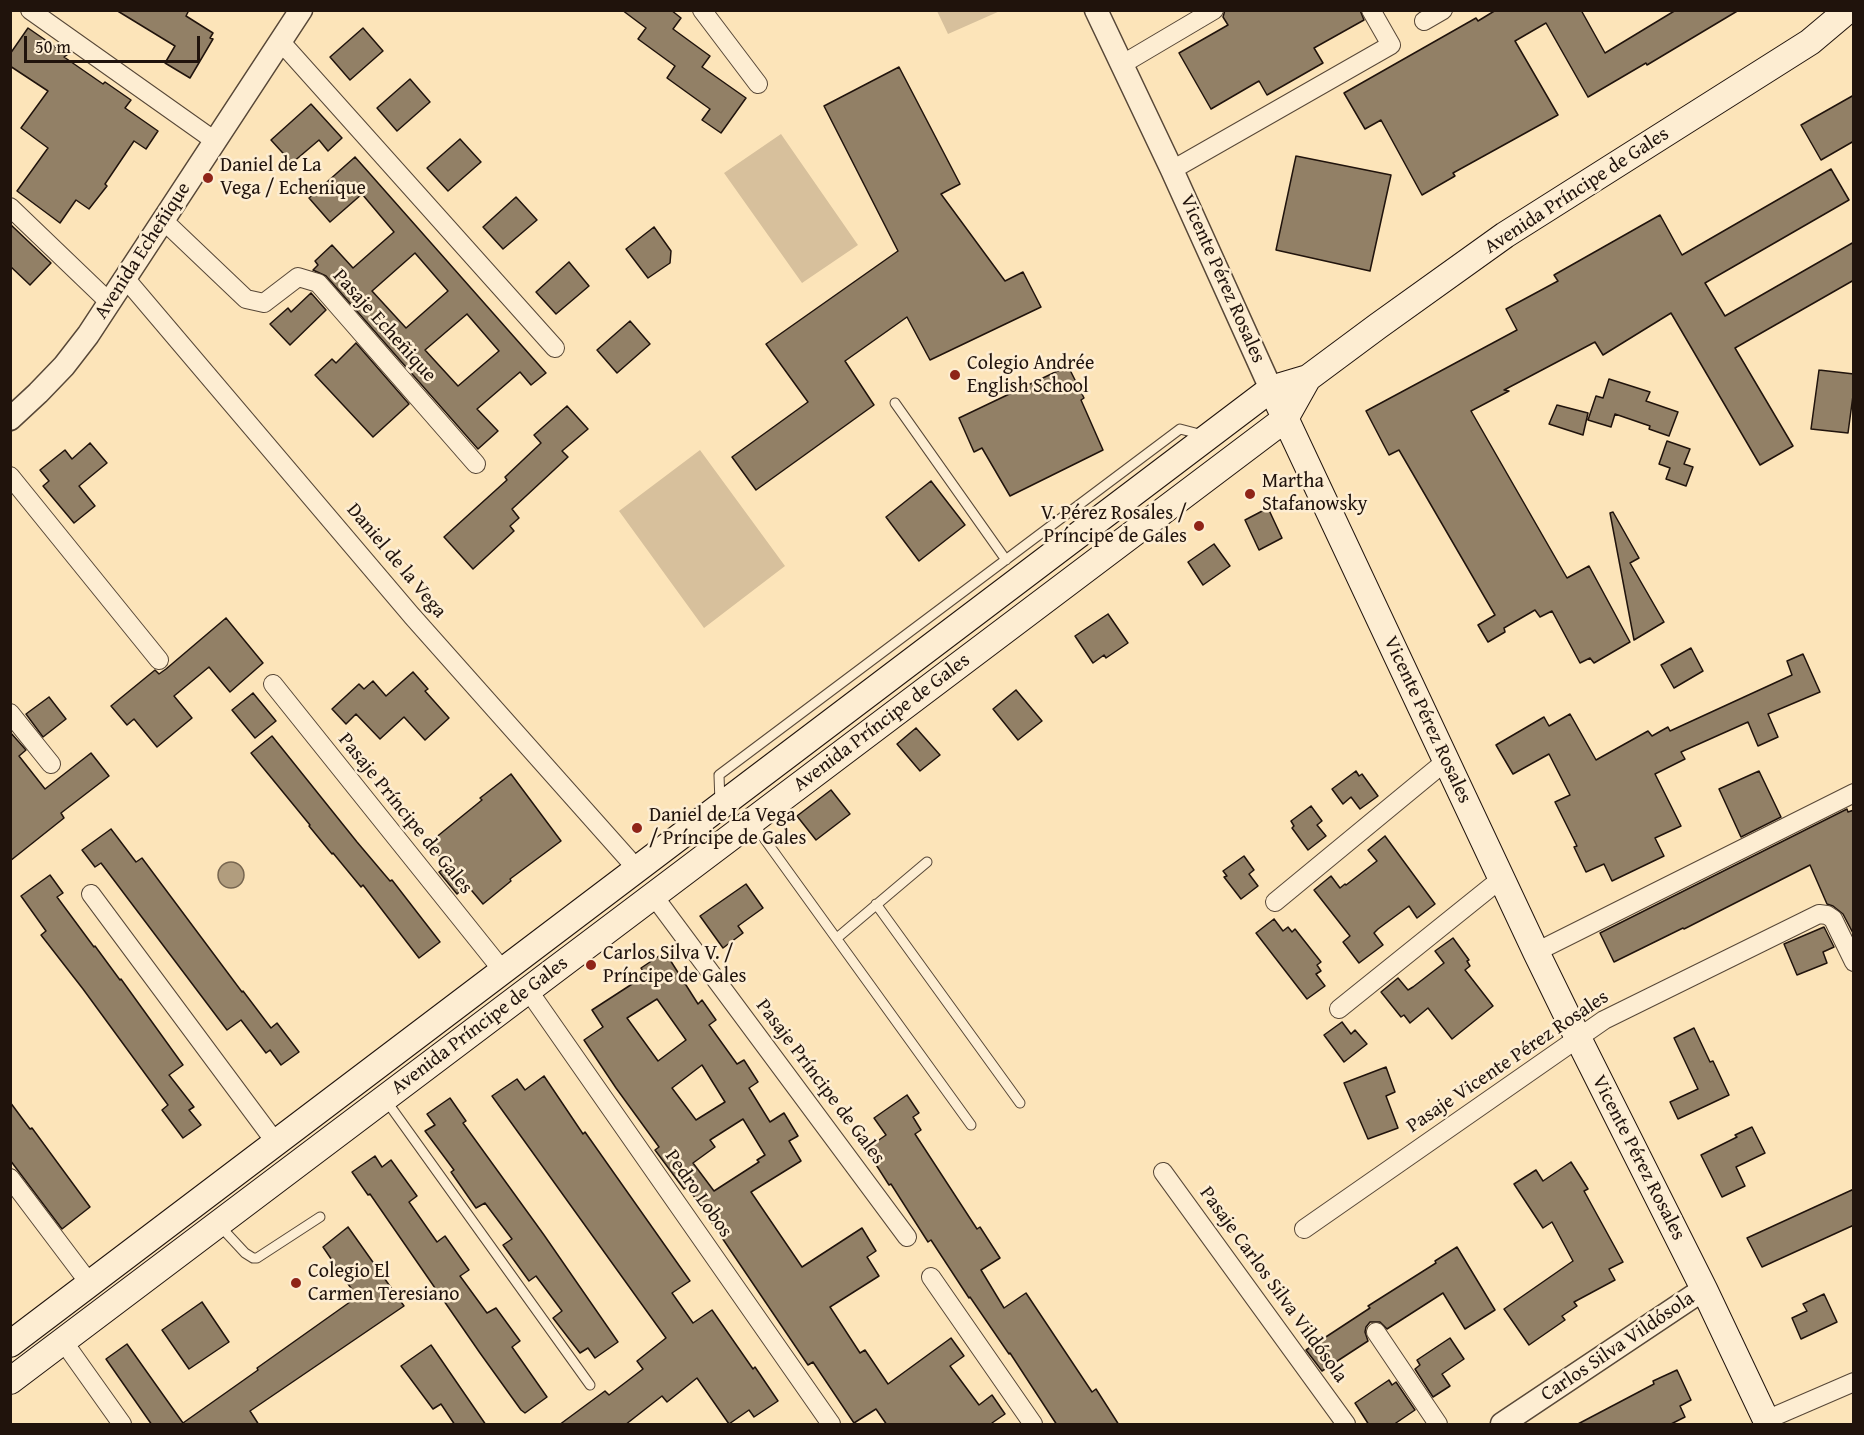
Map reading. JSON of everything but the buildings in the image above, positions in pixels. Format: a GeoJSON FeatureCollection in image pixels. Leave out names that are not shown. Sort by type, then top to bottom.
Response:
{"type":"FeatureCollection","features":[{"type":"Feature","properties":{"kind":"main road","name":"Avenida Príncipe de Gales"},"geometry":{"type":"LineString","coordinates":[[10,1344],[1271,389],[1308,378],[1505,236],[1810,42],[1848,10]]}},
{"type":"Feature","properties":{"kind":"main road","name":"Avenida Príncipe de Gales"},"geometry":{"type":"LineString","coordinates":[[10,1381],[1285,419],[1308,378]]}},
{"type":"Feature","properties":{"kind":"main road","name":"Vicente Pérez Rosales"},"geometry":{"type":"LineString","coordinates":[[1271,389],[1536,952],[1704,1289],[1767,1422]]}},
{"type":"Feature","properties":{"kind":"street"},"geometry":{"type":"LineString","coordinates":[[30,10],[215,141]]}},
{"type":"Feature","properties":{"kind":"street","name":"Avenida Echeñique"},"geometry":{"type":"LineString","coordinates":[[10,419],[64,366],[88,335],[301,10]]}},
{"type":"Feature","properties":{"kind":"street"},"geometry":{"type":"LineString","coordinates":[[702,10],[758,84]]}},
{"type":"Feature","properties":{"kind":"street","name":"Vicente Pérez Rosales"},"geometry":{"type":"LineString","coordinates":[[1096,10],[1172,170],[1271,389]]}},
{"type":"Feature","properties":{"kind":"street"},"geometry":{"type":"LineString","coordinates":[[1121,65],[1214,10]]}},
{"type":"Feature","properties":{"kind":"street"},"geometry":{"type":"LineString","coordinates":[[1172,170],[1391,45],[1371,10]]}},
{"type":"Feature","properties":{"kind":"street"},"geometry":{"type":"LineString","coordinates":[[1424,21],[1443,10]]}},
{"type":"Feature","properties":{"kind":"street"},"geometry":{"type":"LineString","coordinates":[[281,42],[555,348]]}},
{"type":"Feature","properties":{"kind":"street"},"geometry":{"type":"LineString","coordinates":[[10,207],[109,302]]}},
{"type":"Feature","properties":{"kind":"street","name":"Pasaje Echeñique"},"geometry":{"type":"LineString","coordinates":[[163,220],[246,299],[264,303],[298,277],[318,283],[476,464]]}},
{"type":"Feature","properties":{"kind":"street","name":"Daniel de la Vega"},"geometry":{"type":"LineString","coordinates":[[125,278],[412,616],[637,869]]}},
{"type":"Feature","properties":{"kind":"street"},"geometry":{"type":"LineString","coordinates":[[10,476],[159,660]]}},
{"type":"Feature","properties":{"kind":"street","name":"Pasaje Príncipe de Gales"},"geometry":{"type":"LineString","coordinates":[[273,684],[502,971]]}},
{"type":"Feature","properties":{"kind":"street"},"geometry":{"type":"LineString","coordinates":[[10,713],[51,764]]}},
{"type":"Feature","properties":{"kind":"street"},"geometry":{"type":"LineString","coordinates":[[1275,902],[1446,761]]}},
{"type":"Feature","properties":{"kind":"street"},"geometry":{"type":"LineString","coordinates":[[1536,952],[1854,793]]}},
{"type":"Feature","properties":{"kind":"street"},"geometry":{"type":"LineString","coordinates":[[1339,1009],[1502,878]]}},
{"type":"Feature","properties":{"kind":"street"},"geometry":{"type":"LineString","coordinates":[[92,894],[276,1143]]}},
{"type":"Feature","properties":{"kind":"street","name":"Pasaje Príncipe de Gales"},"geometry":{"type":"LineString","coordinates":[[654,895],[907,1237]]}},
{"type":"Feature","properties":{"kind":"street","name":"Pasaje Vicente Pérez Rosales"},"geometry":{"type":"LineString","coordinates":[[1304,1229],[1604,1020],[1818,914],[1827,915],[1833,919],[1854,962]]}},
{"type":"Feature","properties":{"kind":"street","name":"Pedro Lobos"},"geometry":{"type":"LineString","coordinates":[[528,990],[831,1425]]}},
{"type":"Feature","properties":{"kind":"street","name":"Pasaje Carlos Silva Vildósola"},"geometry":{"type":"LineString","coordinates":[[1163,1172],[1346,1425]]}},
{"type":"Feature","properties":{"kind":"street"},"geometry":{"type":"LineString","coordinates":[[10,1178],[90,1284]]}},
{"type":"Feature","properties":{"kind":"street"},"geometry":{"type":"LineString","coordinates":[[931,1277],[1033,1425]]}},
{"type":"Feature","properties":{"kind":"street","name":"Carlos Silva Vildósola"},"geometry":{"type":"LineString","coordinates":[[1502,1425],[1704,1289]]}},
{"type":"Feature","properties":{"kind":"street"},"geometry":{"type":"LineString","coordinates":[[1376,1332],[1438,1425]]}},
{"type":"Feature","properties":{"kind":"street"},"geometry":{"type":"LineString","coordinates":[[63,1341],[122,1425]]}},
{"type":"Feature","properties":{"kind":"street"},"geometry":{"type":"LineString","coordinates":[[1767,1422],[1854,1382]]}},
{"type":"Feature","properties":{"kind":"lane"},"geometry":{"type":"LineString","coordinates":[[895,403],[1006,560]]}},
{"type":"Feature","properties":{"kind":"lane"},"geometry":{"type":"LineString","coordinates":[[720,806],[719,775],[1180,429],[1208,437]]}},
{"type":"Feature","properties":{"kind":"lane"},"geometry":{"type":"LineString","coordinates":[[752,821],[971,1125]]}},
{"type":"Feature","properties":{"kind":"lane"},"geometry":{"type":"LineString","coordinates":[[837,938],[927,862]]}},
{"type":"Feature","properties":{"kind":"lane"},"geometry":{"type":"LineString","coordinates":[[876,904],[1020,1103]]}},
{"type":"Feature","properties":{"kind":"lane"},"geometry":{"type":"LineString","coordinates":[[385,1098],[590,1385]]}},
{"type":"Feature","properties":{"kind":"lane"},"geometry":{"type":"LineString","coordinates":[[218,1224],[245,1253],[257,1258],[320,1217]]}},
{"type":"Feature","properties":{"kind":"shaded area"},"geometry":{"type":"Polygon","coordinates":[[[937,11],[1000,11],[948,34],[937,11]]]}},
{"type":"Feature","properties":{"kind":"shaded area"},"geometry":{"type":"Polygon","coordinates":[[[781,134],[858,245],[802,283],[724,173],[781,134]]]}},
{"type":"Feature","properties":{"kind":"shaded area"},"geometry":{"type":"Polygon","coordinates":[[[700,450],[785,566],[704,628],[619,511],[700,450]]]}},
{"type":"Feature","properties":{"kind":"shaded area"},"geometry":{"type":"Polygon","coordinates":[[[231,862],[240,866],[244,875],[240,884],[231,888],[222,884],[218,875],[222,866],[231,862]]]}},
{"type":"Feature","properties":{"kind":"place","name":"Daniel de La Vega / Echenique"},"geometry":{"type":"Point","coordinates":[208,178]}},
{"type":"Feature","properties":{"kind":"place","name":"Colegio Andrée English School"},"geometry":{"type":"Point","coordinates":[955,375]}},
{"type":"Feature","properties":{"kind":"place","name":"Martha Stafanowsky"},"geometry":{"type":"Point","coordinates":[1250,494]}},
{"type":"Feature","properties":{"kind":"place","name":"V. Pérez Rosales / Príncipe de Gales"},"geometry":{"type":"Point","coordinates":[1199,526]}},
{"type":"Feature","properties":{"kind":"place","name":"Daniel de La Vega / Príncipe de Gales"},"geometry":{"type":"Point","coordinates":[637,828]}},
{"type":"Feature","properties":{"kind":"place","name":"Carlos Silva V. / Príncipe de Gales"},"geometry":{"type":"Point","coordinates":[591,965]}},
{"type":"Feature","properties":{"kind":"place","name":"Colegio El Carmen Teresiano"},"geometry":{"type":"Point","coordinates":[296,1283]}}]}
